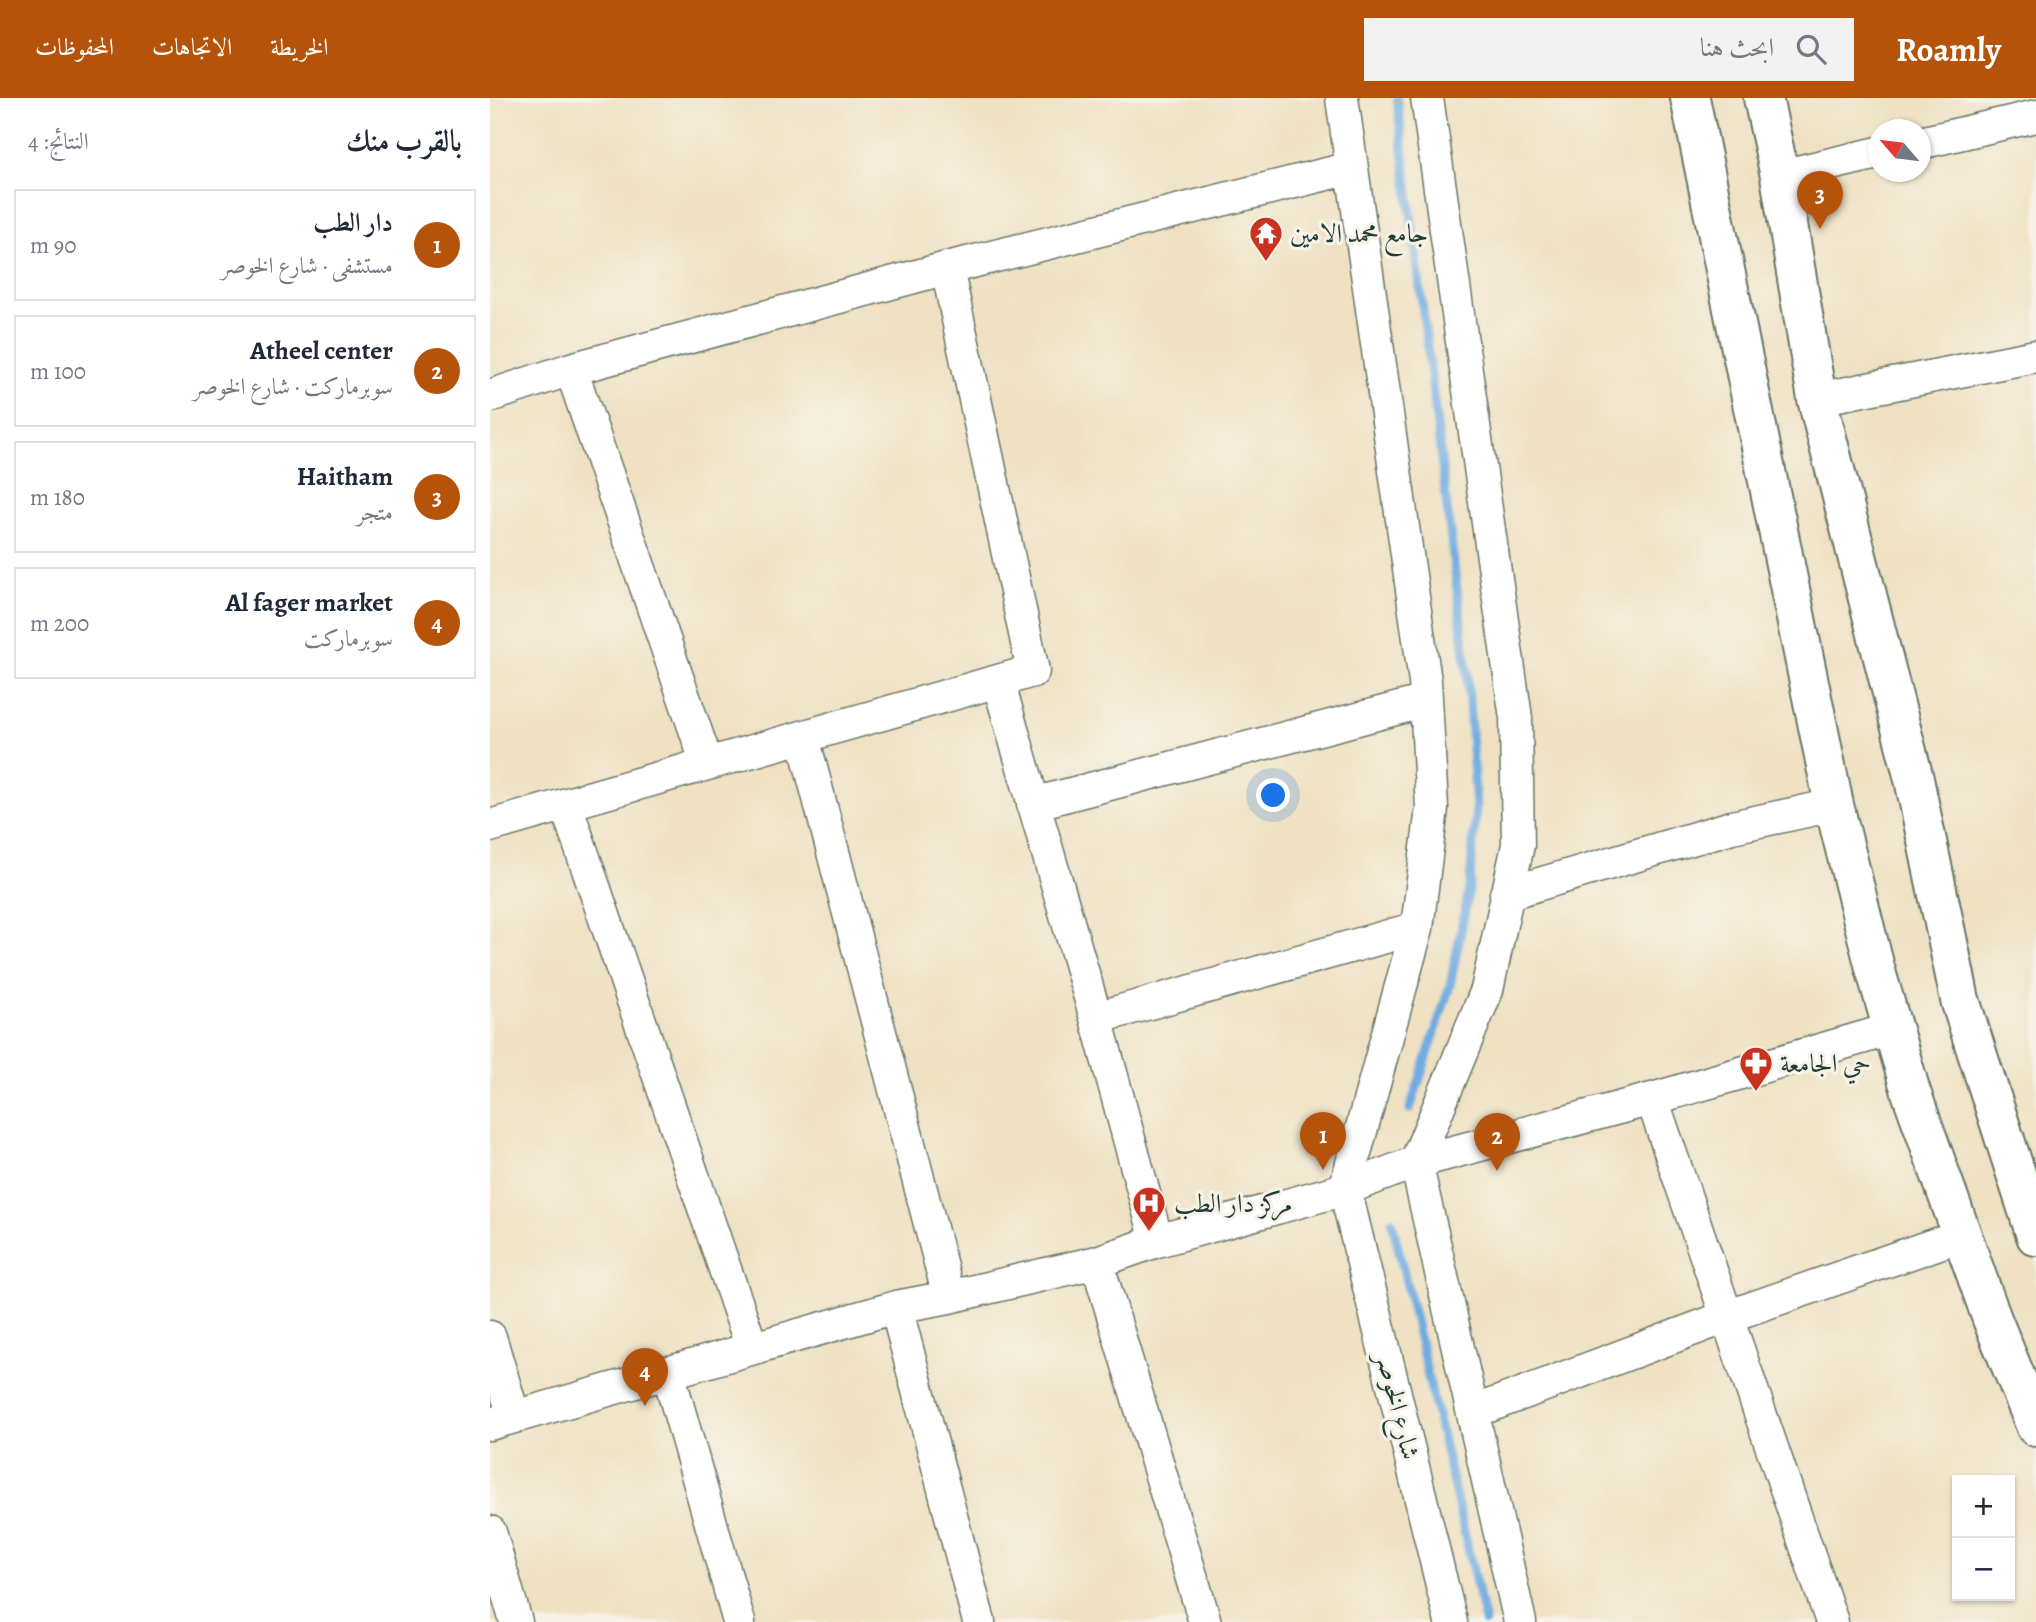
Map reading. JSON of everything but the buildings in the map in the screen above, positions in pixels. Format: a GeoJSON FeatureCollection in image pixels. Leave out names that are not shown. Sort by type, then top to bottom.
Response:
{"type":"FeatureCollection","features":[{"type":"Feature","properties":{"kind":"street"},"geometry":{"type":"LineString","coordinates":[[1342,98],[1425,681],[1432,808],[1417,928],[1345,1189]]}},
{"type":"Feature","properties":{"kind":"street"},"geometry":{"type":"LineString","coordinates":[[1427,98],[1516,718],[1518,845],[1487,990],[1416,1162],[1520,1622]]}},
{"type":"Feature","properties":{"kind":"street"},"geometry":{"type":"LineString","coordinates":[[1690,98],[1834,805],[1875,968],[1911,1092],[1992,1319],[2036,1427]]}},
{"type":"Feature","properties":{"kind":"street"},"geometry":{"type":"LineString","coordinates":[[1763,98],[1780,176],[1817,399],[1914,779],[1960,1000],[2035,1230]]}},
{"type":"Feature","properties":{"kind":"street"},"geometry":{"type":"LineString","coordinates":[[1931,140],[2036,116]]}},
{"type":"Feature","properties":{"kind":"street"},"geometry":{"type":"LineString","coordinates":[[1780,176],[1868,155]]}},
{"type":"Feature","properties":{"kind":"street"},"geometry":{"type":"LineString","coordinates":[[490,396],[571,369],[947,268],[1351,167]]}},
{"type":"Feature","properties":{"kind":"street"},"geometry":{"type":"LineString","coordinates":[[490,826],[1033,671],[947,268]]}},
{"type":"Feature","properties":{"kind":"street"},"geometry":{"type":"LineString","coordinates":[[1817,399],[2036,356]]}},
{"type":"Feature","properties":{"kind":"street"},"geometry":{"type":"LineString","coordinates":[[571,369],[708,764]]}},
{"type":"Feature","properties":{"kind":"street"},"geometry":{"type":"LineString","coordinates":[[998,681],[1096,1018],[1157,1241]]}},
{"type":"Feature","properties":{"kind":"street"},"geometry":{"type":"LineString","coordinates":[[1034,804],[1426,701]]}},
{"type":"Feature","properties":{"kind":"street"},"geometry":{"type":"LineString","coordinates":[[803,737],[949,1297]]}},
{"type":"Feature","properties":{"kind":"street"},"geometry":{"type":"LineString","coordinates":[[566,805],[752,1348]]}},
{"type":"Feature","properties":{"kind":"street"},"geometry":{"type":"LineString","coordinates":[[1506,894],[1732,827],[1834,805]]}},
{"type":"Feature","properties":{"kind":"street"},"geometry":{"type":"LineString","coordinates":[[1096,1018],[1417,928]]}},
{"type":"Feature","properties":{"kind":"street"},"geometry":{"type":"LineString","coordinates":[[490,1337],[502,1420],[896,1307],[1097,1262],[1157,1241],[1345,1189],[1416,1162],[1652,1099],[1892,1029]]}},
{"type":"Feature","properties":{"kind":"street"},"geometry":{"type":"LineString","coordinates":[[1652,1099],[1832,1622]]}},
{"type":"Feature","properties":{"kind":"street","name":"شارع الخوصر"},"geometry":{"type":"LineString","coordinates":[[1345,1189],[1451,1622]]}},
{"type":"Feature","properties":{"kind":"street"},"geometry":{"type":"LineString","coordinates":[[1473,1412],[1726,1317],[1962,1235]]}},
{"type":"Feature","properties":{"kind":"street"},"geometry":{"type":"LineString","coordinates":[[1097,1262],[1205,1622]]}},
{"type":"Feature","properties":{"kind":"street"},"geometry":{"type":"LineString","coordinates":[[896,1307],[979,1622]]}},
{"type":"Feature","properties":{"kind":"street"},"geometry":{"type":"LineString","coordinates":[[668,1372],[739,1622]]}},
{"type":"Feature","properties":{"kind":"street"},"geometry":{"type":"LineString","coordinates":[[490,1532],[516,1622]]}},
{"type":"Feature","properties":{"kind":"waterway"},"geometry":{"type":"LineString","coordinates":[[1397,98],[1467,671],[1476,808],[1470,884],[1450,986],[1410,1109]]}},
{"type":"Feature","properties":{"kind":"waterway"},"geometry":{"type":"LineString","coordinates":[[1392,1221],[1485,1622]]}},
{"type":"Feature","properties":{"kind":"place","name":"Haitham"},"geometry":{"type":"Point","coordinates":[1820,229]}},
{"type":"Feature","properties":{"kind":"place","name":"جامع محمد الامين"},"geometry":{"type":"Point","coordinates":[1266,263]}},
{"type":"Feature","properties":{"kind":"place","name":"حي الجامعة"},"geometry":{"type":"Point","coordinates":[1756,1093]}},
{"type":"Feature","properties":{"kind":"place","name":"دار الطب"},"geometry":{"type":"Point","coordinates":[1323,1170]}},
{"type":"Feature","properties":{"kind":"place","name":"Atheel center"},"geometry":{"type":"Point","coordinates":[1497,1171]}},
{"type":"Feature","properties":{"kind":"place","name":"مركز دار الطب"},"geometry":{"type":"Point","coordinates":[1149,1233]}},
{"type":"Feature","properties":{"kind":"place","name":"Al fager market"},"geometry":{"type":"Point","coordinates":[645,1406]}}]}
